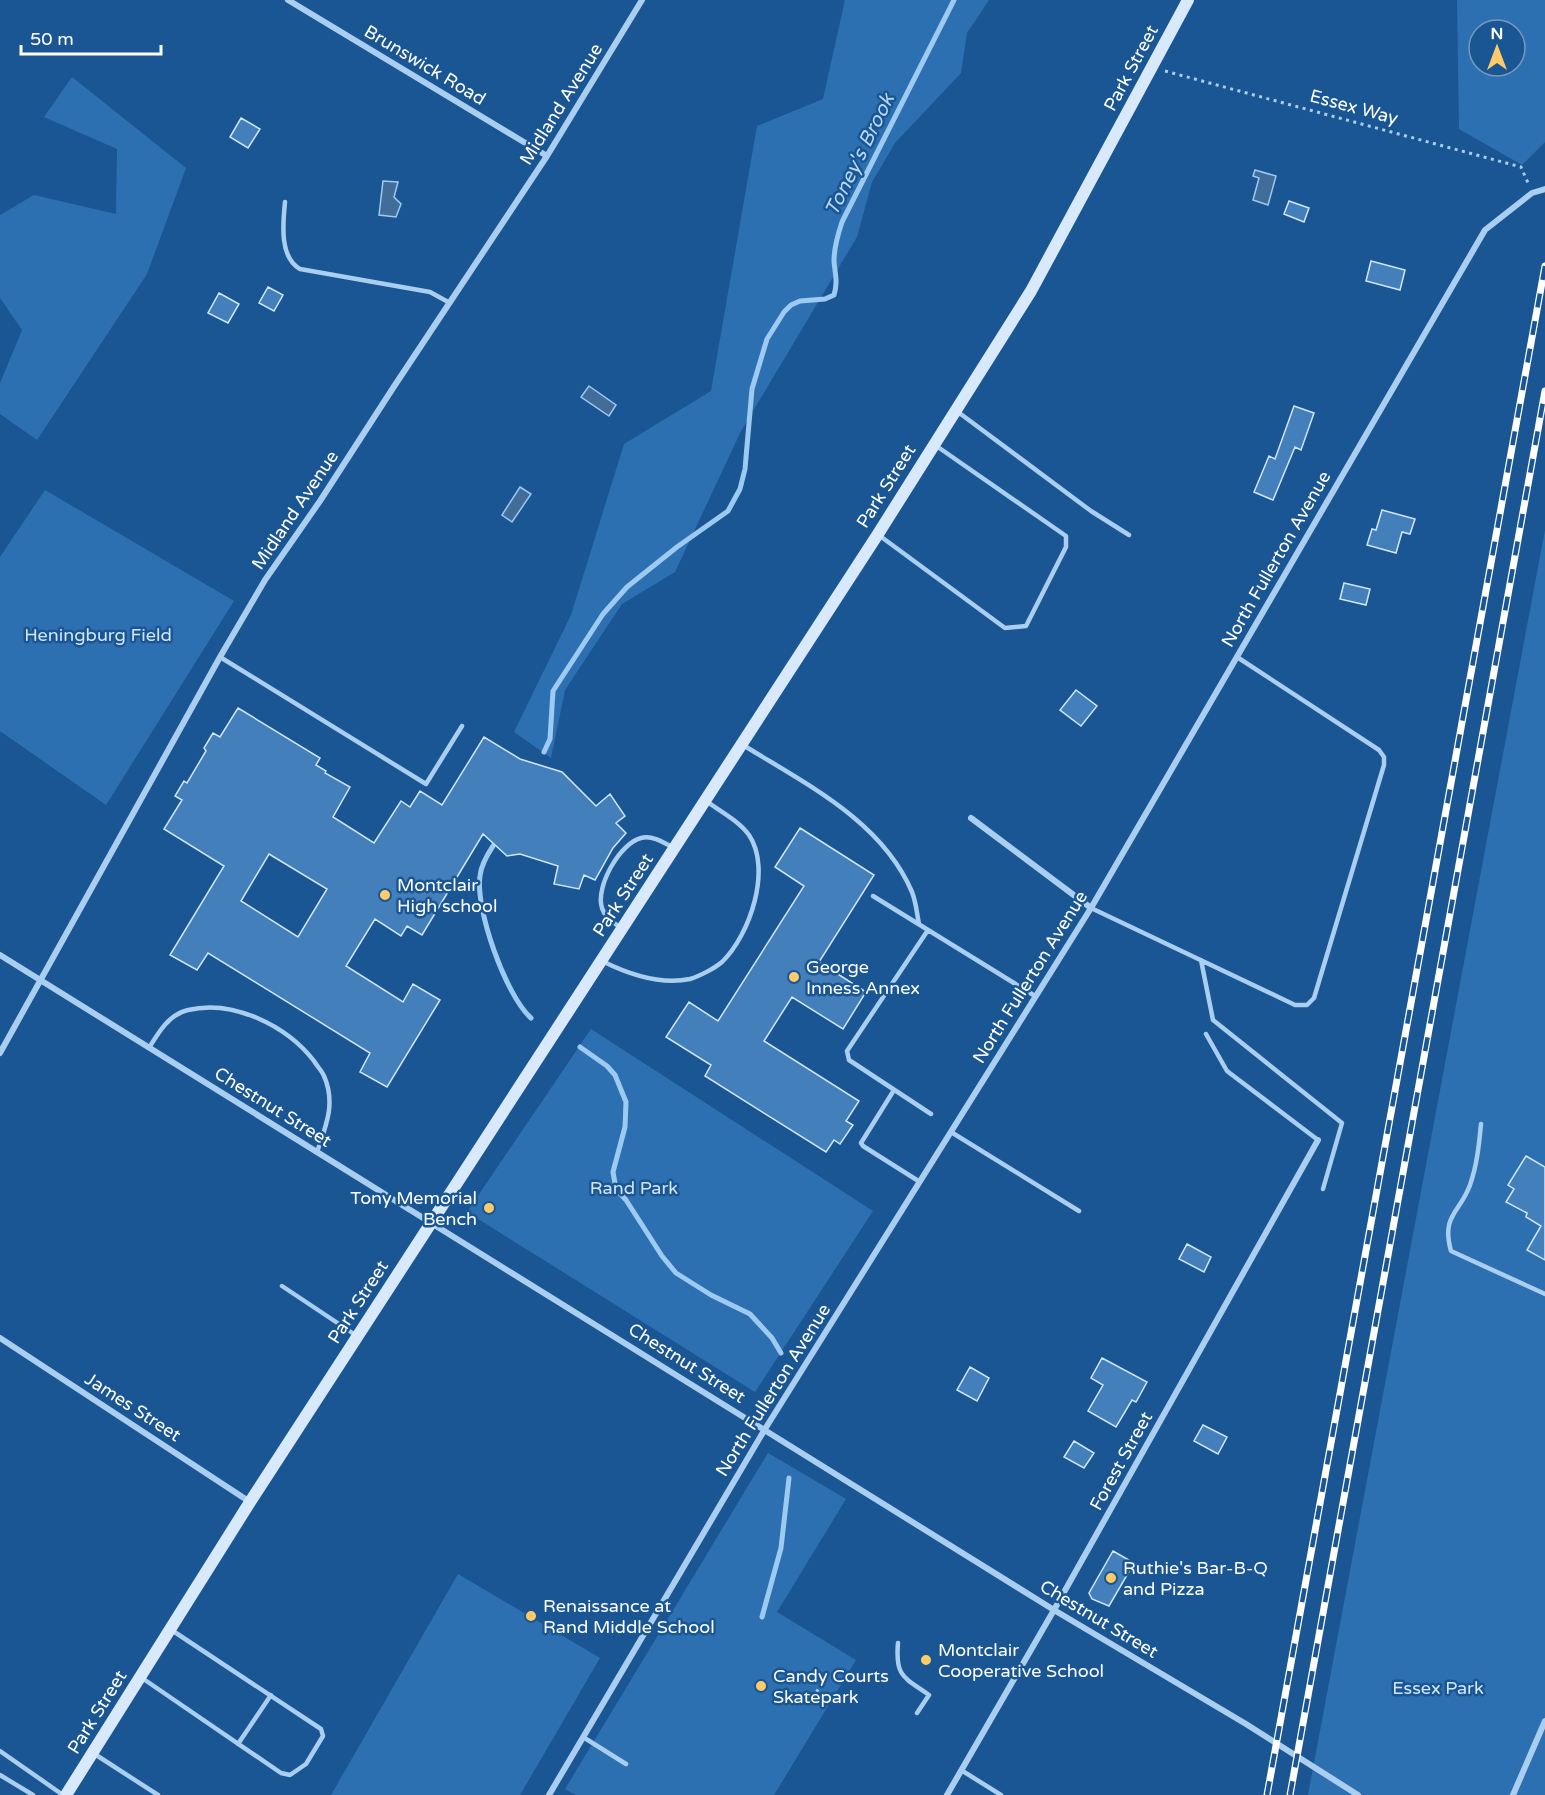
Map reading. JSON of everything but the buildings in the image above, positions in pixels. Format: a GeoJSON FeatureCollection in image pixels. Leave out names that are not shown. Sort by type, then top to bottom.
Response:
{"type":"FeatureCollection","features":[{"type":"Feature","properties":{"kind":"street","name":"Brunswick Road"},"geometry":{"type":"LineString","coordinates":[[288,0],[547,156]]}},
{"type":"Feature","properties":{"kind":"street","name":"Midland Avenue"},"geometry":{"type":"LineString","coordinates":[[0,1053],[265,580],[320,501],[547,156],[642,0]]}},
{"type":"Feature","properties":{"kind":"street","name":"Park Street"},"geometry":{"type":"LineString","coordinates":[[65,1795],[250,1502],[878,534],[1031,291],[1188,0]]}},
{"type":"Feature","properties":{"kind":"street","name":"North Fullerton Avenue"},"geometry":{"type":"LineString","coordinates":[[549,1795],[765,1429],[1091,908],[1485,230],[1532,193],[1545,189]]}},
{"type":"Feature","properties":{"kind":"street"},"geometry":{"type":"LineString","coordinates":[[971,818],[1091,908]]}},
{"type":"Feature","properties":{"kind":"street","name":"Chestnut Street"},"geometry":{"type":"LineString","coordinates":[[0,955],[1054,1610],[1246,1724],[1358,1795]]}},
{"type":"Feature","properties":{"kind":"street","name":"Forest Street"},"geometry":{"type":"LineString","coordinates":[[947,1795],[1054,1610],[1318,1140]]}},
{"type":"Feature","properties":{"kind":"street","name":"James Street"},"geometry":{"type":"LineString","coordinates":[[0,1338],[250,1502]]}},
{"type":"Feature","properties":{"kind":"street"},"geometry":{"type":"LineString","coordinates":[[1513,1795],[1545,1721]]}},
{"type":"Feature","properties":{"kind":"lane"},"geometry":{"type":"LineString","coordinates":[[285,202],[284,231],[288,258],[293,265],[300,269],[430,292],[450,303]]}},
{"type":"Feature","properties":{"kind":"lane"},"geometry":{"type":"LineString","coordinates":[[956,410],[1091,511],[1129,535]]}},
{"type":"Feature","properties":{"kind":"lane"},"geometry":{"type":"LineString","coordinates":[[878,534],[1005,628],[1026,626],[1066,547],[1066,536],[934,444]]}},
{"type":"Feature","properties":{"kind":"lane"},"geometry":{"type":"LineString","coordinates":[[220,657],[426,784],[462,726]]}},
{"type":"Feature","properties":{"kind":"lane"},"geometry":{"type":"LineString","coordinates":[[1091,908],[1295,1005],[1307,1005],[1314,998],[1384,765],[1384,757],[1379,750],[1237,657]]}},
{"type":"Feature","properties":{"kind":"lane"},"geometry":{"type":"LineString","coordinates":[[741,744],[824,795],[858,821],[889,851],[913,894],[919,924]]}},
{"type":"Feature","properties":{"kind":"lane"},"geometry":{"type":"LineString","coordinates":[[602,961],[624,972],[670,982],[693,978],[721,963],[735,946],[752,914],[758,883],[755,846],[738,824],[705,801]]}},
{"type":"Feature","properties":{"kind":"lane"},"geometry":{"type":"LineString","coordinates":[[622,929],[608,919],[602,909],[600,897],[602,884],[618,858],[639,838],[648,837],[660,840],[675,848]]}},
{"type":"Feature","properties":{"kind":"lane"},"geometry":{"type":"LineString","coordinates":[[873,897],[1035,996]]}},
{"type":"Feature","properties":{"kind":"lane"},"geometry":{"type":"LineString","coordinates":[[928,930],[847,1051],[849,1060],[931,1114]]}},
{"type":"Feature","properties":{"kind":"lane"},"geometry":{"type":"LineString","coordinates":[[1201,960],[1213,1020],[1342,1123],[1323,1189]]}},
{"type":"Feature","properties":{"kind":"lane"},"geometry":{"type":"LineString","coordinates":[[149,1048],[159,1031],[172,1018],[186,1010],[211,1008],[239,1012],[286,1034],[303,1047],[324,1076],[330,1103],[330,1118],[317,1152]]}},
{"type":"Feature","properties":{"kind":"lane"},"geometry":{"type":"LineString","coordinates":[[1206,1034],[1227,1071],[1318,1140]]}},
{"type":"Feature","properties":{"kind":"lane"},"geometry":{"type":"LineString","coordinates":[[894,1090],[861,1143],[920,1182]]}},
{"type":"Feature","properties":{"kind":"lane"},"geometry":{"type":"LineString","coordinates":[[1481,1124],[1478,1157],[1469,1188],[1454,1211],[1447,1235],[1451,1251],[1545,1294]]}},
{"type":"Feature","properties":{"kind":"lane"},"geometry":{"type":"LineString","coordinates":[[951,1132],[1079,1211]]}},
{"type":"Feature","properties":{"kind":"lane"},"geometry":{"type":"LineString","coordinates":[[282,1286],[357,1336]]}},
{"type":"Feature","properties":{"kind":"lane"},"geometry":{"type":"LineString","coordinates":[[140,1677],[281,1773],[290,1775],[306,1764],[323,1736],[321,1729],[170,1629]]}},
{"type":"Feature","properties":{"kind":"lane"},"geometry":{"type":"LineString","coordinates":[[898,1643],[897,1664],[900,1674],[929,1695],[917,1713]]}},
{"type":"Feature","properties":{"kind":"lane"},"geometry":{"type":"LineString","coordinates":[[238,1744],[271,1695]]}},
{"type":"Feature","properties":{"kind":"lane"},"geometry":{"type":"LineString","coordinates":[[583,1737],[626,1764]]}},
{"type":"Feature","properties":{"kind":"lane"},"geometry":{"type":"LineString","coordinates":[[0,1751],[65,1795]]}},
{"type":"Feature","properties":{"kind":"lane"},"geometry":{"type":"LineString","coordinates":[[93,1753],[158,1795]]}},
{"type":"Feature","properties":{"kind":"lane"},"geometry":{"type":"LineString","coordinates":[[961,1770],[1001,1795]]}},
{"type":"Feature","properties":{"kind":"lane"},"geometry":{"type":"LineString","coordinates":[[0,1775],[33,1795]]}},
{"type":"Feature","properties":{"kind":"path","name":"Essex Way"},"geometry":{"type":"LineString","coordinates":[[1151,69],[1178,74],[1521,166],[1532,193]]}},
{"type":"Feature","properties":{"kind":"path"},"geometry":{"type":"LineString","coordinates":[[816,1690],[833,1701]]}},
{"type":"Feature","properties":{"kind":"green space"},"geometry":{"type":"Polygon","coordinates":[[[845,0],[989,0],[967,33],[961,73],[895,143],[872,182],[857,237],[741,431],[675,572],[622,604],[565,690],[551,758],[514,732],[571,615],[624,444],[711,391],[757,126],[823,99],[845,0]]]}},
{"type":"Feature","properties":{"kind":"green space"},"geometry":{"type":"Polygon","coordinates":[[[1457,0],[1545,0],[1545,142],[1522,165],[1459,129],[1457,0]]]}},
{"type":"Feature","properties":{"kind":"green space"},"geometry":{"type":"Polygon","coordinates":[[[72,77],[186,168],[147,274],[37,440],[0,414],[0,383],[22,330],[0,298],[0,215],[34,195],[116,214],[117,149],[44,117],[72,77]]]}},
{"type":"Feature","properties":{"kind":"green space","name":"Heningburg Field"},"geometry":{"type":"Polygon","coordinates":[[[45,490],[234,601],[106,805],[0,731],[0,557],[45,490]]]}},
{"type":"Feature","properties":{"kind":"green space","name":"Essex Park"},"geometry":{"type":"Polygon","coordinates":[[[1545,530],[1545,1795],[1308,1795],[1545,530]]]}},
{"type":"Feature","properties":{"kind":"green space","name":"Rand Park"},"geometry":{"type":"Polygon","coordinates":[[[591,1029],[873,1211],[755,1392],[467,1212],[591,1029]]]}},
{"type":"Feature","properties":{"kind":"green space"},"geometry":{"type":"Polygon","coordinates":[[[768,1453],[846,1499],[777,1612],[856,1660],[774,1795],[576,1795],[565,1789],[768,1453]]]}},
{"type":"Feature","properties":{"kind":"green space"},"geometry":{"type":"Polygon","coordinates":[[[458,1574],[600,1658],[520,1795],[331,1795],[458,1574]]]}},
{"type":"Feature","properties":{"kind":"shaded area"},"geometry":{"type":"Polygon","coordinates":[[[1255,170],[1276,176],[1268,205],[1253,200],[1259,178],[1253,176],[1255,170]]]}},
{"type":"Feature","properties":{"kind":"shaded area"},"geometry":{"type":"Polygon","coordinates":[[[383,181],[398,182],[394,197],[401,204],[396,217],[379,215],[383,181]]]}},
{"type":"Feature","properties":{"kind":"shaded area"},"geometry":{"type":"Polygon","coordinates":[[[589,386],[616,405],[609,416],[581,397],[589,386]]]}},
{"type":"Feature","properties":{"kind":"shaded area"},"geometry":{"type":"Polygon","coordinates":[[[520,487],[531,494],[512,522],[502,515],[520,487]]]}},
{"type":"Feature","properties":{"kind":"waterway","name":"Toney's Brook"},"geometry":{"type":"LineString","coordinates":[[544,752],[550,739],[553,691],[603,614],[627,587],[677,547],[728,511],[740,489],[745,469],[752,389],[767,339],[791,305],[800,301],[825,299],[834,295],[835,251],[842,222],[954,0]]}},
{"type":"Feature","properties":{"kind":"waterway","name":"Toney's Brook"},"geometry":{"type":"LineString","coordinates":[[493,846],[481,872],[482,909],[487,930],[503,972],[521,1007],[531,1018]]}},
{"type":"Feature","properties":{"kind":"waterway","name":"Toney's Brook"},"geometry":{"type":"LineString","coordinates":[[580,1047],[607,1066],[615,1075],[626,1102],[625,1127],[613,1172],[616,1189],[676,1273],[711,1295],[750,1314],[772,1338],[781,1353]]}},
{"type":"Feature","properties":{"kind":"waterway","name":"Toney's Brook"},"geometry":{"type":"LineString","coordinates":[[762,1617],[781,1548],[789,1478]]}},
{"type":"Feature","properties":{"kind":"railway"},"geometry":{"type":"LineString","coordinates":[[1267,1795],[1545,266]]}},
{"type":"Feature","properties":{"kind":"railway"},"geometry":{"type":"LineString","coordinates":[[1290,1795],[1545,391]]}},
{"type":"Feature","properties":{"kind":"place","name":"Montclair High school"},"geometry":{"type":"Point","coordinates":[385,895]}},
{"type":"Feature","properties":{"kind":"place","name":"George Inness Annex"},"geometry":{"type":"Point","coordinates":[794,977]}},
{"type":"Feature","properties":{"kind":"place","name":"Tony Memorial Bench"},"geometry":{"type":"Point","coordinates":[489,1208]}},
{"type":"Feature","properties":{"kind":"place","name":"Ruthie's Bar-B-Q and Pizza"},"geometry":{"type":"Point","coordinates":[1111,1578]}},
{"type":"Feature","properties":{"kind":"place","name":"Renaissance at Rand Middle School"},"geometry":{"type":"Point","coordinates":[531,1616]}},
{"type":"Feature","properties":{"kind":"place","name":"Montclair Cooperative School"},"geometry":{"type":"Point","coordinates":[926,1660]}},
{"type":"Feature","properties":{"kind":"place","name":"Candy Courts Skatepark"},"geometry":{"type":"Point","coordinates":[761,1686]}}]}
